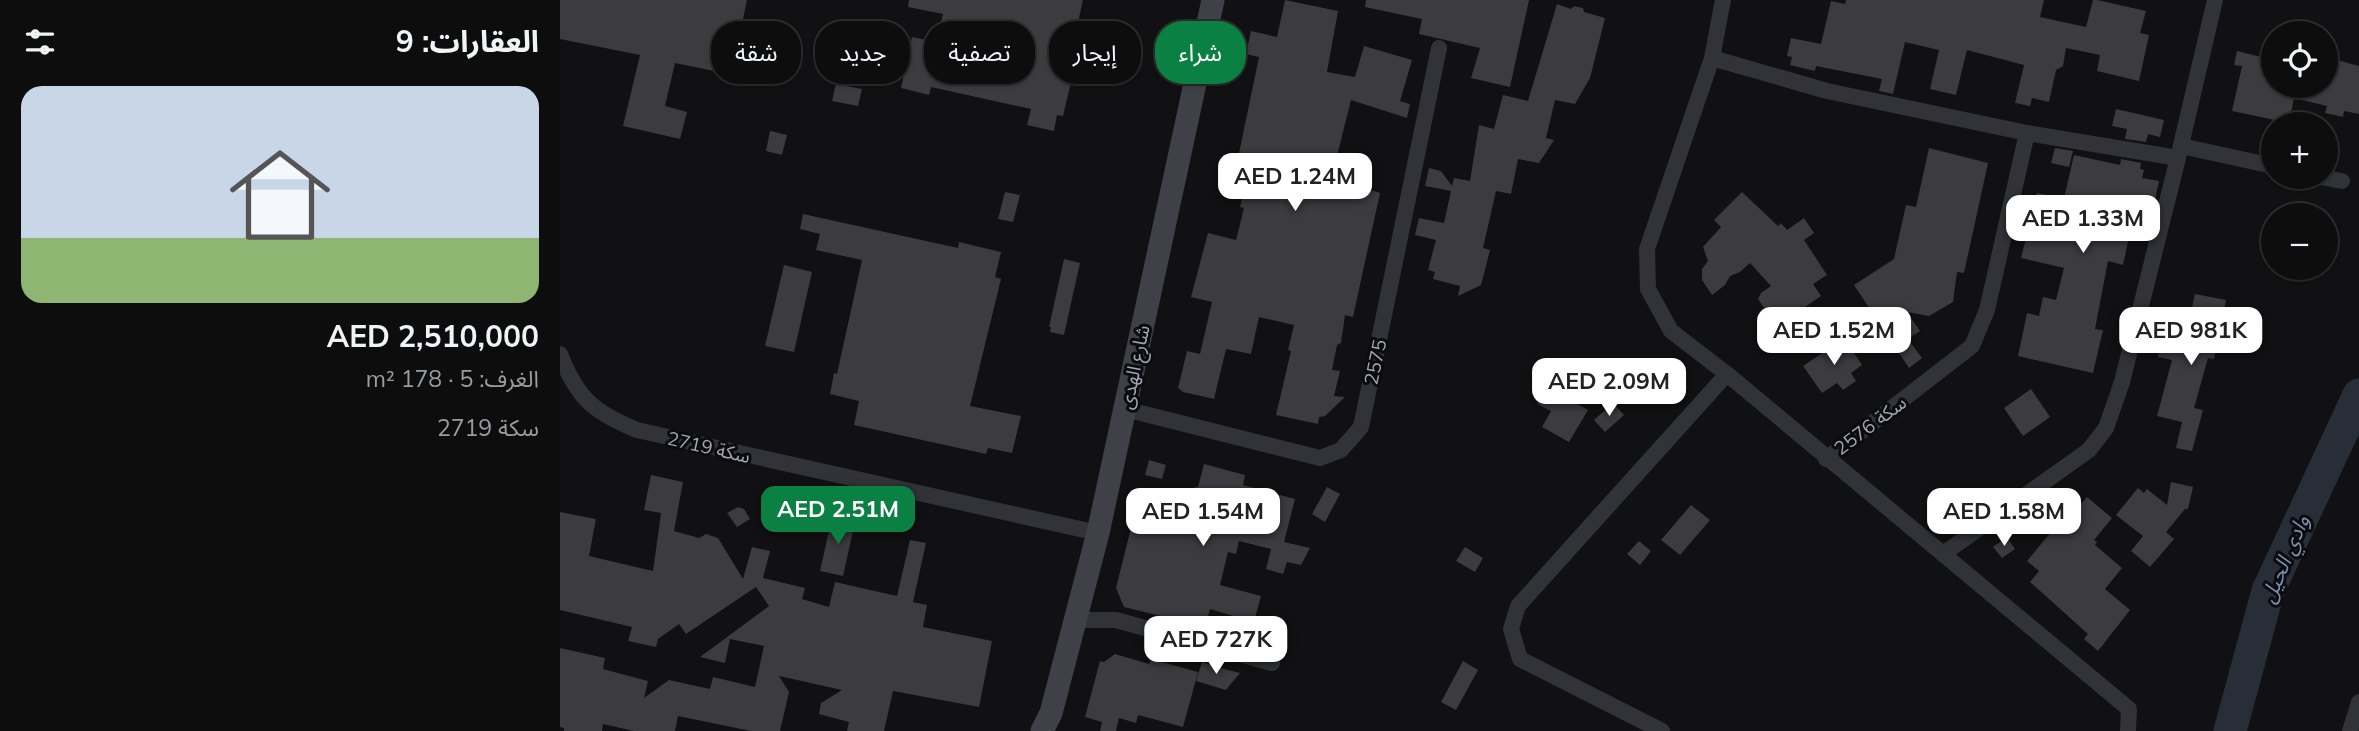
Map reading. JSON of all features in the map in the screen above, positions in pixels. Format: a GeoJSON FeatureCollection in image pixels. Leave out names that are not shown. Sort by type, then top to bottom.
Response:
{"type":"FeatureCollection","features":[{"type":"Feature","properties":{"kind":"street","name":"شارع الهدى"},"geometry":{"type":"LineString","coordinates":[[1042,731],[1051,713],[1098,534],[1213,0]]}},
{"type":"Feature","properties":{"kind":"street"},"geometry":{"type":"LineString","coordinates":[[1723,0],[1712,58],[1647,249],[1648,289],[1671,331],[1727,374],[2129,709],[2128,731]]}},
{"type":"Feature","properties":{"kind":"street"},"geometry":{"type":"LineString","coordinates":[[1943,554],[2089,450],[2106,428],[2122,382],[2215,0]]}},
{"type":"Feature","properties":{"kind":"street","name":"2575"},"geometry":{"type":"LineString","coordinates":[[1125,409],[1320,458],[1341,450],[1361,427],[1439,48]]}},
{"type":"Feature","properties":{"kind":"street"},"geometry":{"type":"LineString","coordinates":[[1712,58],[1827,92],[2026,133],[2261,164]]}},
{"type":"Feature","properties":{"kind":"street","name":"سكة 2576"},"geometry":{"type":"LineString","coordinates":[[1826,458],[1972,346],[1987,310],[2026,133]]}},
{"type":"Feature","properties":{"kind":"street"},"geometry":{"type":"LineString","coordinates":[[2338,180],[2342,181]]}},
{"type":"Feature","properties":{"kind":"street","name":"سكة 2719"},"geometry":{"type":"LineString","coordinates":[[560,354],[568,375],[584,399],[608,418],[637,430],[1098,534]]}},
{"type":"Feature","properties":{"kind":"street"},"geometry":{"type":"LineString","coordinates":[[1662,731],[1520,659],[1511,629],[1518,606],[1727,374]]}},
{"type":"Feature","properties":{"kind":"street"},"geometry":{"type":"LineString","coordinates":[[1075,620],[1116,620],[1272,663]]}},
{"type":"Feature","properties":{"kind":"street"},"geometry":{"type":"LineString","coordinates":[[2350,731],[2359,702]]}},
{"type":"Feature","properties":{"kind":"building"},"geometry":{"type":"Polygon","coordinates":[[[560,0],[747,0],[743,21],[711,21],[711,70],[675,63],[665,106],[687,112],[680,139],[623,126],[640,55],[560,39],[560,0]]]}},
{"type":"Feature","properties":{"kind":"building"},"geometry":{"type":"Polygon","coordinates":[[[909,0],[1083,0],[1078,21],[1049,21],[1049,84],[1071,84],[1063,116],[1057,115],[1054,131],[1027,125],[1031,109],[931,87],[929,95],[901,88],[902,84],[910,84],[912,37],[924,40],[924,84],[1035,84],[1035,21],[941,21],[943,14],[908,7],[909,0]]]}},
{"type":"Feature","properties":{"kind":"building"},"geometry":{"type":"Polygon","coordinates":[[[1285,0],[1338,11],[1327,72],[1355,77],[1364,46],[1412,60],[1400,101],[1410,104],[1407,118],[1351,100],[1334,168],[1349,171],[1348,175],[1372,180],[1370,190],[1380,193],[1353,317],[1345,315],[1341,343],[1337,345],[1332,370],[1340,371],[1334,396],[1345,397],[1325,416],[1319,417],[1318,424],[1276,415],[1291,351],[1288,350],[1294,325],[1259,317],[1251,354],[1226,349],[1214,399],[1183,392],[1178,388],[1187,351],[1200,354],[1212,302],[1191,297],[1208,233],[1236,240],[1244,208],[1240,207],[1252,156],[1239,153],[1259,57],[1246,54],[1251,31],[1277,37],[1285,0]]]}},
{"type":"Feature","properties":{"kind":"building"},"geometry":{"type":"Polygon","coordinates":[[[1366,0],[1529,0],[1510,87],[1471,78],[1480,48],[1419,34],[1422,19],[1365,7],[1366,0]]]}},
{"type":"Feature","properties":{"kind":"building"},"geometry":{"type":"Polygon","coordinates":[[[1846,0],[2044,0],[2040,17],[2086,27],[2093,0],[2097,0],[2146,11],[2140,33],[2149,35],[2139,81],[2097,71],[2100,55],[2066,48],[2063,66],[2056,70],[2049,102],[2032,98],[2030,106],[2015,103],[2024,65],[1967,50],[1956,95],[1930,89],[1939,50],[1905,42],[1893,94],[1879,91],[1882,79],[1816,66],[1815,71],[1790,65],[1792,57],[1787,56],[1791,38],[1821,44],[1831,1],[1845,4],[1846,0]]]}},
{"type":"Feature","properties":{"kind":"building"},"geometry":{"type":"Polygon","coordinates":[[[1557,4],[1571,9],[1574,6],[1583,8],[1584,12],[1605,18],[1590,78],[1575,104],[1555,100],[1546,138],[1554,140],[1539,163],[1518,159],[1511,194],[1496,191],[1483,248],[1490,250],[1481,285],[1458,296],[1460,286],[1433,279],[1435,272],[1428,270],[1436,240],[1415,235],[1419,218],[1444,223],[1451,191],[1425,186],[1429,168],[1441,171],[1452,186],[1454,178],[1470,181],[1479,125],[1494,129],[1503,95],[1528,101],[1557,4]]]}},
{"type":"Feature","properties":{"kind":"building"},"geometry":{"type":"Polygon","coordinates":[[[2237,51],[2261,57],[2261,98],[2294,98],[2291,112],[2261,112],[2261,117],[2232,111],[2242,66],[2234,65],[2237,51]]]}},
{"type":"Feature","properties":{"kind":"building"},"geometry":{"type":"Polygon","coordinates":[[[2338,60],[2359,66],[2359,114],[2344,111],[2343,117],[2338,116],[2338,112],[2325,112],[2327,106],[2294,98],[2338,98],[2338,60]]]}},
{"type":"Feature","properties":{"kind":"building"},"geometry":{"type":"Polygon","coordinates":[[[836,84],[862,89],[858,106],[832,101],[836,84]]]}},
{"type":"Feature","properties":{"kind":"building"},"geometry":{"type":"Polygon","coordinates":[[[2116,109],[2164,120],[2160,137],[2148,134],[2146,142],[2125,139],[2127,129],[2112,126],[2116,109]]]}},
{"type":"Feature","properties":{"kind":"building"},"geometry":{"type":"Polygon","coordinates":[[[770,131],[787,135],[782,155],[766,151],[770,131]]]}},
{"type":"Feature","properties":{"kind":"building"},"geometry":{"type":"Polygon","coordinates":[[[1929,148],[1988,163],[1964,273],[1957,272],[1953,302],[1929,316],[1907,312],[1920,331],[1908,339],[1922,358],[1909,368],[1854,285],[1894,259],[1906,205],[1916,207],[1929,148]]]}},
{"type":"Feature","properties":{"kind":"building"},"geometry":{"type":"Polygon","coordinates":[[[2055,148],[2073,151],[2069,167],[2051,163],[2055,148]]]}},
{"type":"Feature","properties":{"kind":"building"},"geometry":{"type":"Polygon","coordinates":[[[2074,155],[2120,165],[2121,159],[2141,163],[2140,169],[2144,170],[2142,178],[2159,181],[2146,240],[2129,237],[2123,265],[2108,261],[2095,329],[2103,330],[2093,373],[2018,356],[2027,313],[2039,316],[2043,297],[2056,300],[2064,268],[2021,258],[2037,193],[2064,198],[2074,155]]]}},
{"type":"Feature","properties":{"kind":"building"},"geometry":{"type":"Polygon","coordinates":[[[1005,192],[1020,195],[1013,222],[998,219],[1005,192]]]}},
{"type":"Feature","properties":{"kind":"building"},"geometry":{"type":"Polygon","coordinates":[[[1742,192],[1778,226],[1781,223],[1787,230],[1804,218],[1814,233],[1804,240],[1827,275],[1813,284],[1821,296],[1782,323],[1775,324],[1758,299],[1761,293],[1771,286],[1750,263],[1730,276],[1725,285],[1712,295],[1702,280],[1702,269],[1708,261],[1703,247],[1721,227],[1714,220],[1742,192]]]}},
{"type":"Feature","properties":{"kind":"building"},"geometry":{"type":"Polygon","coordinates":[[[803,214],[958,248],[959,242],[1001,252],[995,277],[1001,279],[970,406],[1021,416],[1012,453],[988,448],[986,454],[854,425],[859,401],[830,394],[834,373],[837,374],[862,260],[816,250],[820,234],[800,229],[803,214]]]}},
{"type":"Feature","properties":{"kind":"building"},"geometry":{"type":"Polygon","coordinates":[[[1064,259],[1080,263],[1064,335],[1050,332],[1049,327],[1064,259]]]}},
{"type":"Feature","properties":{"kind":"building"},"geometry":{"type":"Polygon","coordinates":[[[784,265],[812,272],[794,352],[765,346],[784,265]]]}},
{"type":"Feature","properties":{"kind":"building"},"geometry":{"type":"Polygon","coordinates":[[[2195,294],[2226,300],[2214,359],[2208,358],[2194,408],[2203,410],[2192,451],[2176,448],[2182,422],[2157,416],[2172,360],[2158,357],[2161,342],[2183,347],[2195,294]]]}},
{"type":"Feature","properties":{"kind":"building"},"geometry":{"type":"Polygon","coordinates":[[[1846,341],[1862,365],[1851,373],[1856,381],[1843,390],[1837,383],[1822,393],[1803,366],[1837,343],[1839,346],[1846,341]]]}},
{"type":"Feature","properties":{"kind":"building"},"geometry":{"type":"Polygon","coordinates":[[[1580,358],[1595,366],[1574,402],[1588,410],[1569,442],[1542,427],[1551,411],[1537,404],[1547,386],[1560,394],[1580,358]]]}},
{"type":"Feature","properties":{"kind":"building"},"geometry":{"type":"Polygon","coordinates":[[[2031,389],[2050,417],[2023,436],[2004,408],[2031,389]]]}},
{"type":"Feature","properties":{"kind":"building"},"geometry":{"type":"Polygon","coordinates":[[[1613,403],[1624,415],[1605,432],[1594,420],[1613,403]]]}},
{"type":"Feature","properties":{"kind":"building"},"geometry":{"type":"Polygon","coordinates":[[[1149,460],[1166,465],[1162,479],[1145,475],[1149,460]]]}},
{"type":"Feature","properties":{"kind":"building"},"geometry":{"type":"Polygon","coordinates":[[[1204,464],[1245,475],[1243,485],[1295,499],[1284,542],[1310,548],[1301,565],[1287,562],[1283,574],[1266,569],[1271,549],[1239,541],[1236,554],[1228,552],[1220,585],[1261,596],[1254,622],[1210,609],[1206,624],[1199,622],[1198,625],[1124,607],[1116,588],[1133,520],[1146,524],[1154,495],[1198,487],[1204,464]]]}},
{"type":"Feature","properties":{"kind":"building"},"geometry":{"type":"Polygon","coordinates":[[[651,475],[683,482],[674,531],[699,538],[706,534],[718,538],[743,579],[752,547],[770,551],[763,578],[805,588],[802,599],[829,607],[835,582],[897,596],[910,540],[926,543],[913,602],[927,605],[923,627],[992,641],[979,707],[893,691],[884,731],[847,731],[849,722],[819,714],[821,703],[842,690],[779,676],[789,692],[780,731],[751,731],[678,716],[675,731],[634,731],[603,724],[602,731],[564,731],[564,728],[560,727],[560,648],[605,658],[603,669],[648,681],[644,698],[669,680],[710,689],[713,677],[755,687],[764,646],[730,639],[725,663],[700,657],[769,606],[756,587],[686,634],[679,624],[658,639],[656,647],[628,641],[632,627],[560,610],[560,512],[596,519],[589,556],[653,571],[661,513],[644,510],[651,475]]]}},
{"type":"Feature","properties":{"kind":"building"},"geometry":{"type":"Polygon","coordinates":[[[2171,482],[2193,487],[2188,509],[2185,509],[2166,532],[2174,539],[2150,567],[2131,551],[2143,536],[2116,515],[2138,488],[2144,493],[2147,489],[2167,505],[2171,482]]]}},
{"type":"Feature","properties":{"kind":"building"},"geometry":{"type":"Polygon","coordinates":[[[1327,487],[1340,494],[1325,522],[1312,514],[1327,487]]]}},
{"type":"Feature","properties":{"kind":"building"},"geometry":{"type":"Polygon","coordinates":[[[2087,497],[2112,518],[2094,540],[2097,542],[2095,545],[2122,568],[2105,589],[2130,610],[2098,651],[2084,639],[2088,634],[2030,582],[2039,571],[2027,561],[2065,515],[2069,518],[2087,497]]]}},
{"type":"Feature","properties":{"kind":"building"},"geometry":{"type":"Polygon","coordinates":[[[1691,505],[1710,520],[1680,555],[1661,540],[1691,505]]]}},
{"type":"Feature","properties":{"kind":"building"},"geometry":{"type":"Polygon","coordinates":[[[738,507],[744,509],[750,519],[737,527],[727,513],[738,507]]]}},
{"type":"Feature","properties":{"kind":"building"},"geometry":{"type":"Polygon","coordinates":[[[832,517],[855,522],[843,576],[820,571],[832,517]]]}},
{"type":"Feature","properties":{"kind":"building"},"geometry":{"type":"Polygon","coordinates":[[[2007,537],[2015,549],[2002,558],[1993,547],[2007,537]]]}},
{"type":"Feature","properties":{"kind":"building"},"geometry":{"type":"Polygon","coordinates":[[[1639,541],[1651,551],[1640,565],[1627,554],[1639,541]]]}},
{"type":"Feature","properties":{"kind":"building"},"geometry":{"type":"Polygon","coordinates":[[[1465,547],[1483,558],[1475,572],[1456,561],[1465,547]]]}},
{"type":"Feature","properties":{"kind":"building"},"geometry":{"type":"Polygon","coordinates":[[[1115,654],[1149,664],[1151,659],[1198,672],[1183,727],[1138,715],[1136,723],[1119,718],[1116,731],[1100,731],[1102,722],[1085,717],[1100,661],[1104,662],[1115,654]]]}},
{"type":"Feature","properties":{"kind":"building"},"geometry":{"type":"Polygon","coordinates":[[[1463,661],[1478,670],[1456,710],[1441,702],[1463,661]]]}},
{"type":"Feature","properties":{"kind":"building"},"geometry":{"type":"Polygon","coordinates":[[[1202,662],[1240,673],[1226,690],[1196,681],[1202,662]]]}},
{"type":"Feature","properties":{"kind":"waterway","name":"وادي الحيل"},"geometry":{"type":"LineString","coordinates":[[2230,731],[2268,591],[2359,395]]}}]}
